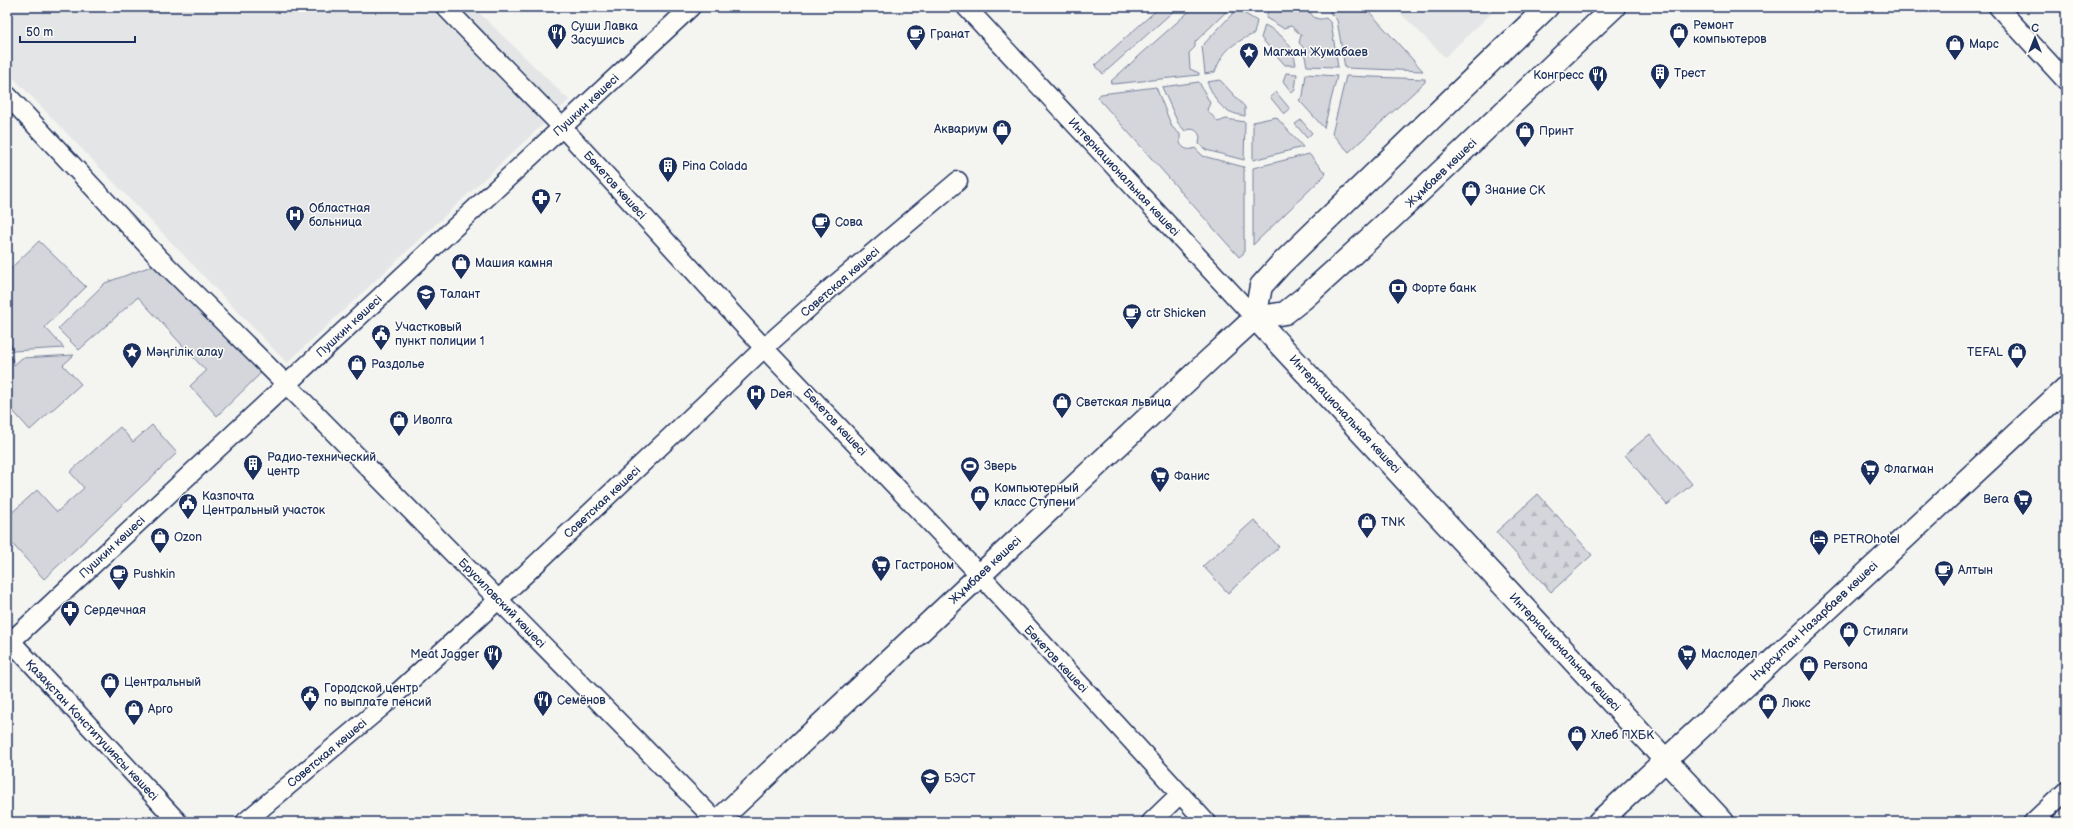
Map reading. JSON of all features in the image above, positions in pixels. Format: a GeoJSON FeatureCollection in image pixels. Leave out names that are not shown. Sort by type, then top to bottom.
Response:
{"type":"FeatureCollection","features":[{"type":"Feature","properties":{"kind":"main road"},"geometry":{"type":"LineString","coordinates":[[1255,318],[1262,286],[1280,265],[1547,7]]}},
{"type":"Feature","properties":{"kind":"main road","name":"Жұмбаев көшесі"},"geometry":{"type":"LineString","coordinates":[[717,822],[1255,318],[1285,313],[1304,298],[1411,202],[1517,98],[1614,7]]}},
{"type":"Feature","properties":{"kind":"main road","name":"Интернациональная көшесі"},"geometry":{"type":"LineString","coordinates":[[1255,318],[1723,822]]}},
{"type":"Feature","properties":{"kind":"main road","name":"Нұрсұлтан Назарбаев көшесі"},"geometry":{"type":"LineString","coordinates":[[1599,822],[2066,388]]}},
{"type":"Feature","properties":{"kind":"street","name":"Бөкетов көшесі"},"geometry":{"type":"LineString","coordinates":[[445,7],[563,128],[764,348],[980,575],[1206,822]]}},
{"type":"Feature","properties":{"kind":"street","name":"Пушкин көшесі"},"geometry":{"type":"LineString","coordinates":[[8,641],[692,7]]}},
{"type":"Feature","properties":{"kind":"street","name":"Интернациональная көшесі"},"geometry":{"type":"LineString","coordinates":[[966,7],[1255,318]]}},
{"type":"Feature","properties":{"kind":"street"},"geometry":{"type":"LineString","coordinates":[[1998,7],[2066,81]]}},
{"type":"Feature","properties":{"kind":"street","name":"Брусиловский көшесі"},"geometry":{"type":"LineString","coordinates":[[7,95],[158,257],[287,384],[717,822]]}},
{"type":"Feature","properties":{"kind":"street","name":"Советская көшесі"},"geometry":{"type":"LineString","coordinates":[[245,822],[379,709],[498,600],[764,348],[958,181]]}},
{"type":"Feature","properties":{"kind":"street","name":"Қазақстан Конституциясы көшесі"},"geometry":{"type":"LineString","coordinates":[[8,641],[178,822]]}},
{"type":"Feature","properties":{"kind":"street"},"geometry":{"type":"LineString","coordinates":[[2033,822],[2066,791]]}},
{"type":"Feature","properties":{"kind":"street"},"geometry":{"type":"LineString","coordinates":[[1151,822],[1180,794]]}},
{"type":"Feature","properties":{"kind":"shaded area","name":"Областная больница"},"geometry":{"type":"Polygon","coordinates":[[[7,7],[473,7],[569,100],[287,363],[7,71],[7,7]]]}},
{"type":"Feature","properties":{"kind":"shaded area"},"geometry":{"type":"Polygon","coordinates":[[[1394,7],[1498,7],[1445,57],[1394,7]]]}},
{"type":"Feature","properties":{"kind":"green space"},"geometry":{"type":"Polygon","coordinates":[[[1160,7],[1178,7],[1103,74],[1095,65],[1160,7]]]}},
{"type":"Feature","properties":{"kind":"green space"},"geometry":{"type":"Polygon","coordinates":[[[1194,7],[1231,7],[1195,42],[1195,47],[1189,53],[1190,69],[1199,73],[1199,75],[1113,84],[1110,82],[1194,7]]]}},
{"type":"Feature","properties":{"kind":"green space"},"geometry":{"type":"Polygon","coordinates":[[[1269,7],[1309,7],[1312,16],[1320,19],[1326,18],[1331,23],[1338,67],[1307,66],[1303,47],[1299,43],[1301,35],[1291,26],[1283,28],[1266,18],[1269,7]]]}},
{"type":"Feature","properties":{"kind":"green space"},"geometry":{"type":"Polygon","coordinates":[[[1331,7],[1365,7],[1423,71],[1345,68],[1337,20],[1330,13],[1331,7]]]}},
{"type":"Feature","properties":{"kind":"green space"},"geometry":{"type":"Polygon","coordinates":[[[1237,9],[1257,21],[1254,34],[1230,48],[1218,64],[1215,72],[1205,74],[1202,46],[1237,9]]]}},
{"type":"Feature","properties":{"kind":"green space"},"geometry":{"type":"Polygon","coordinates":[[[1265,25],[1282,37],[1290,46],[1296,65],[1285,65],[1261,38],[1265,25]]]}},
{"type":"Feature","properties":{"kind":"green space"},"geometry":{"type":"Polygon","coordinates":[[[1286,73],[1297,74],[1295,90],[1292,93],[1283,81],[1286,73]]]}},
{"type":"Feature","properties":{"kind":"green space"},"geometry":{"type":"Polygon","coordinates":[[[1306,74],[1337,76],[1324,128],[1299,100],[1303,96],[1306,74]]]}},
{"type":"Feature","properties":{"kind":"green space"},"geometry":{"type":"Polygon","coordinates":[[[1346,76],[1425,79],[1425,82],[1349,152],[1332,134],[1346,76]]]}},
{"type":"Feature","properties":{"kind":"green space"},"geometry":{"type":"Polygon","coordinates":[[[1220,80],[1245,107],[1245,116],[1230,112],[1217,101],[1207,82],[1220,80]]]}},
{"type":"Feature","properties":{"kind":"green space"},"geometry":{"type":"Polygon","coordinates":[[[1199,82],[1210,103],[1207,110],[1218,122],[1226,119],[1245,122],[1244,160],[1206,150],[1199,144],[1200,137],[1196,131],[1190,129],[1185,131],[1178,123],[1162,87],[1199,82]]]}},
{"type":"Feature","properties":{"kind":"green space"},"geometry":{"type":"Polygon","coordinates":[[[1156,87],[1172,127],[1180,134],[1180,143],[1184,148],[1195,148],[1203,156],[1244,167],[1244,253],[1239,257],[1097,97],[1101,94],[1156,87]]]}},
{"type":"Feature","properties":{"kind":"green space"},"geometry":{"type":"Polygon","coordinates":[[[1276,92],[1290,109],[1284,114],[1270,97],[1276,92]]]}},
{"type":"Feature","properties":{"kind":"green space"},"geometry":{"type":"Polygon","coordinates":[[[1276,117],[1303,147],[1253,160],[1253,122],[1276,117]]]}},
{"type":"Feature","properties":{"kind":"green space"},"geometry":{"type":"Polygon","coordinates":[[[1301,120],[1312,133],[1307,138],[1295,124],[1301,120]]]}},
{"type":"Feature","properties":{"kind":"green space"},"geometry":{"type":"Polygon","coordinates":[[[1309,154],[1326,174],[1253,245],[1253,168],[1309,154]]]}},
{"type":"Feature","properties":{"kind":"green space"},"geometry":{"type":"Polygon","coordinates":[[[39,241],[86,287],[45,327],[64,348],[13,351],[11,345],[7,350],[7,272],[39,241]]]}},
{"type":"Feature","properties":{"kind":"green space"},"geometry":{"type":"Polygon","coordinates":[[[154,265],[263,371],[217,416],[190,386],[206,371],[138,297],[79,350],[58,329],[105,283],[154,265]]]}},
{"type":"Feature","properties":{"kind":"green space"},"geometry":{"type":"Polygon","coordinates":[[[74,355],[63,365],[81,384],[30,430],[14,412],[7,418],[7,359],[12,358],[14,365],[22,358],[74,355]]]}},
{"type":"Feature","properties":{"kind":"green space"},"geometry":{"type":"Polygon","coordinates":[[[152,425],[177,453],[44,579],[7,538],[7,517],[37,490],[57,512],[84,488],[70,472],[120,427],[133,442],[152,425]]]}},
{"type":"Feature","properties":{"kind":"green space"},"geometry":{"type":"Polygon","coordinates":[[[1650,434],[1692,484],[1667,505],[1625,455],[1650,434]]]}},
{"type":"Feature","properties":{"kind":"green space"},"geometry":{"type":"Polygon","coordinates":[[[1538,494],[1592,555],[1551,592],[1496,532],[1538,494]]]}},
{"type":"Feature","properties":{"kind":"green space"},"geometry":{"type":"Polygon","coordinates":[[[1254,520],[1279,547],[1228,593],[1203,566],[1254,520]]]}},
{"type":"Feature","properties":{"kind":"place","name":"Ремонт компьютеров"},"geometry":{"type":"Point","coordinates":[1679,49]}},
{"type":"Feature","properties":{"kind":"place","name":"Суши Лавка Засушись"},"geometry":{"type":"Point","coordinates":[557,50]}},
{"type":"Feature","properties":{"kind":"place","name":"Гранат"},"geometry":{"type":"Point","coordinates":[916,51]}},
{"type":"Feature","properties":{"kind":"place","name":"Марс"},"geometry":{"type":"Point","coordinates":[1955,61]}},
{"type":"Feature","properties":{"kind":"place","name":"Магжан Жумабаев"},"geometry":{"type":"Point","coordinates":[1249,69]}},
{"type":"Feature","properties":{"kind":"place","name":"Трест"},"geometry":{"type":"Point","coordinates":[1660,90]}},
{"type":"Feature","properties":{"kind":"place","name":"Конгресс"},"geometry":{"type":"Point","coordinates":[1598,92]}},
{"type":"Feature","properties":{"kind":"place","name":"Аквариум"},"geometry":{"type":"Point","coordinates":[1002,146]}},
{"type":"Feature","properties":{"kind":"place","name":"Принт"},"geometry":{"type":"Point","coordinates":[1525,148]}},
{"type":"Feature","properties":{"kind":"place","name":"Pina Colada"},"geometry":{"type":"Point","coordinates":[668,183]}},
{"type":"Feature","properties":{"kind":"place","name":"Знание СК"},"geometry":{"type":"Point","coordinates":[1471,207]}},
{"type":"Feature","properties":{"kind":"place","name":"7"},"geometry":{"type":"Point","coordinates":[541,215]}},
{"type":"Feature","properties":{"kind":"place","name":"Областная больница"},"geometry":{"type":"Point","coordinates":[295,232]}},
{"type":"Feature","properties":{"kind":"place","name":"Сова"},"geometry":{"type":"Point","coordinates":[821,239]}},
{"type":"Feature","properties":{"kind":"place","name":"Машия камня"},"geometry":{"type":"Point","coordinates":[461,280]}},
{"type":"Feature","properties":{"kind":"place","name":"Форте банк"},"geometry":{"type":"Point","coordinates":[1398,305]}},
{"type":"Feature","properties":{"kind":"place","name":"Талант"},"geometry":{"type":"Point","coordinates":[426,311]}},
{"type":"Feature","properties":{"kind":"place","name":"ctr Shicken"},"geometry":{"type":"Point","coordinates":[1132,330]}},
{"type":"Feature","properties":{"kind":"place","name":"Участковый пункт полиции 1"},"geometry":{"type":"Point","coordinates":[381,351]}},
{"type":"Feature","properties":{"kind":"place","name":"Мәңгілік алау"},"geometry":{"type":"Point","coordinates":[132,369]}},
{"type":"Feature","properties":{"kind":"place","name":"TEFAL"},"geometry":{"type":"Point","coordinates":[2017,369]}},
{"type":"Feature","properties":{"kind":"place","name":"Раздолье"},"geometry":{"type":"Point","coordinates":[357,381]}},
{"type":"Feature","properties":{"kind":"place","name":"Deя"},"geometry":{"type":"Point","coordinates":[756,411]}},
{"type":"Feature","properties":{"kind":"place","name":"Светская львица"},"geometry":{"type":"Point","coordinates":[1062,419]}},
{"type":"Feature","properties":{"kind":"place","name":"Иволга"},"geometry":{"type":"Point","coordinates":[399,437]}},
{"type":"Feature","properties":{"kind":"place","name":"Радио-технический центр"},"geometry":{"type":"Point","coordinates":[253,481]}},
{"type":"Feature","properties":{"kind":"place","name":"Зверь"},"geometry":{"type":"Point","coordinates":[970,483]}},
{"type":"Feature","properties":{"kind":"place","name":"Флагман"},"geometry":{"type":"Point","coordinates":[1870,486]}},
{"type":"Feature","properties":{"kind":"place","name":"Фанис"},"geometry":{"type":"Point","coordinates":[1160,493]}},
{"type":"Feature","properties":{"kind":"place","name":"Компьютерный класс Ступени"},"geometry":{"type":"Point","coordinates":[980,512]}},
{"type":"Feature","properties":{"kind":"place","name":"Вега"},"geometry":{"type":"Point","coordinates":[2023,516]}},
{"type":"Feature","properties":{"kind":"place","name":"Казпочта Центральный участок"},"geometry":{"type":"Point","coordinates":[188,520]}},
{"type":"Feature","properties":{"kind":"place","name":"TNK"},"geometry":{"type":"Point","coordinates":[1367,539]}},
{"type":"Feature","properties":{"kind":"place","name":"Ozon"},"geometry":{"type":"Point","coordinates":[160,554]}},
{"type":"Feature","properties":{"kind":"place","name":"PETROhotel"},"geometry":{"type":"Point","coordinates":[1819,556]}},
{"type":"Feature","properties":{"kind":"place","name":"Гастроном"},"geometry":{"type":"Point","coordinates":[881,582]}},
{"type":"Feature","properties":{"kind":"place","name":"Алтын"},"geometry":{"type":"Point","coordinates":[1944,587]}},
{"type":"Feature","properties":{"kind":"place","name":"Pushkin"},"geometry":{"type":"Point","coordinates":[119,591]}},
{"type":"Feature","properties":{"kind":"place","name":"Сердечная"},"geometry":{"type":"Point","coordinates":[70,627]}},
{"type":"Feature","properties":{"kind":"place","name":"Стиляги"},"geometry":{"type":"Point","coordinates":[1849,648]}},
{"type":"Feature","properties":{"kind":"place","name":"Meat Jagger"},"geometry":{"type":"Point","coordinates":[493,671]}},
{"type":"Feature","properties":{"kind":"place","name":"Маслодел"},"geometry":{"type":"Point","coordinates":[1687,671]}},
{"type":"Feature","properties":{"kind":"place","name":"Persona"},"geometry":{"type":"Point","coordinates":[1809,682]}},
{"type":"Feature","properties":{"kind":"place","name":"Центральный"},"geometry":{"type":"Point","coordinates":[110,699]}},
{"type":"Feature","properties":{"kind":"place","name":"Городской центр по выплате пенсий"},"geometry":{"type":"Point","coordinates":[310,712]}},
{"type":"Feature","properties":{"kind":"place","name":"Семёнов"},"geometry":{"type":"Point","coordinates":[543,717]}},
{"type":"Feature","properties":{"kind":"place","name":"Люкс"},"geometry":{"type":"Point","coordinates":[1768,720]}},
{"type":"Feature","properties":{"kind":"place","name":"Арго"},"geometry":{"type":"Point","coordinates":[134,726]}},
{"type":"Feature","properties":{"kind":"place","name":"Хлеб ПХБК"},"geometry":{"type":"Point","coordinates":[1577,752]}},
{"type":"Feature","properties":{"kind":"place","name":"БЭСТ"},"geometry":{"type":"Point","coordinates":[930,795]}}]}
